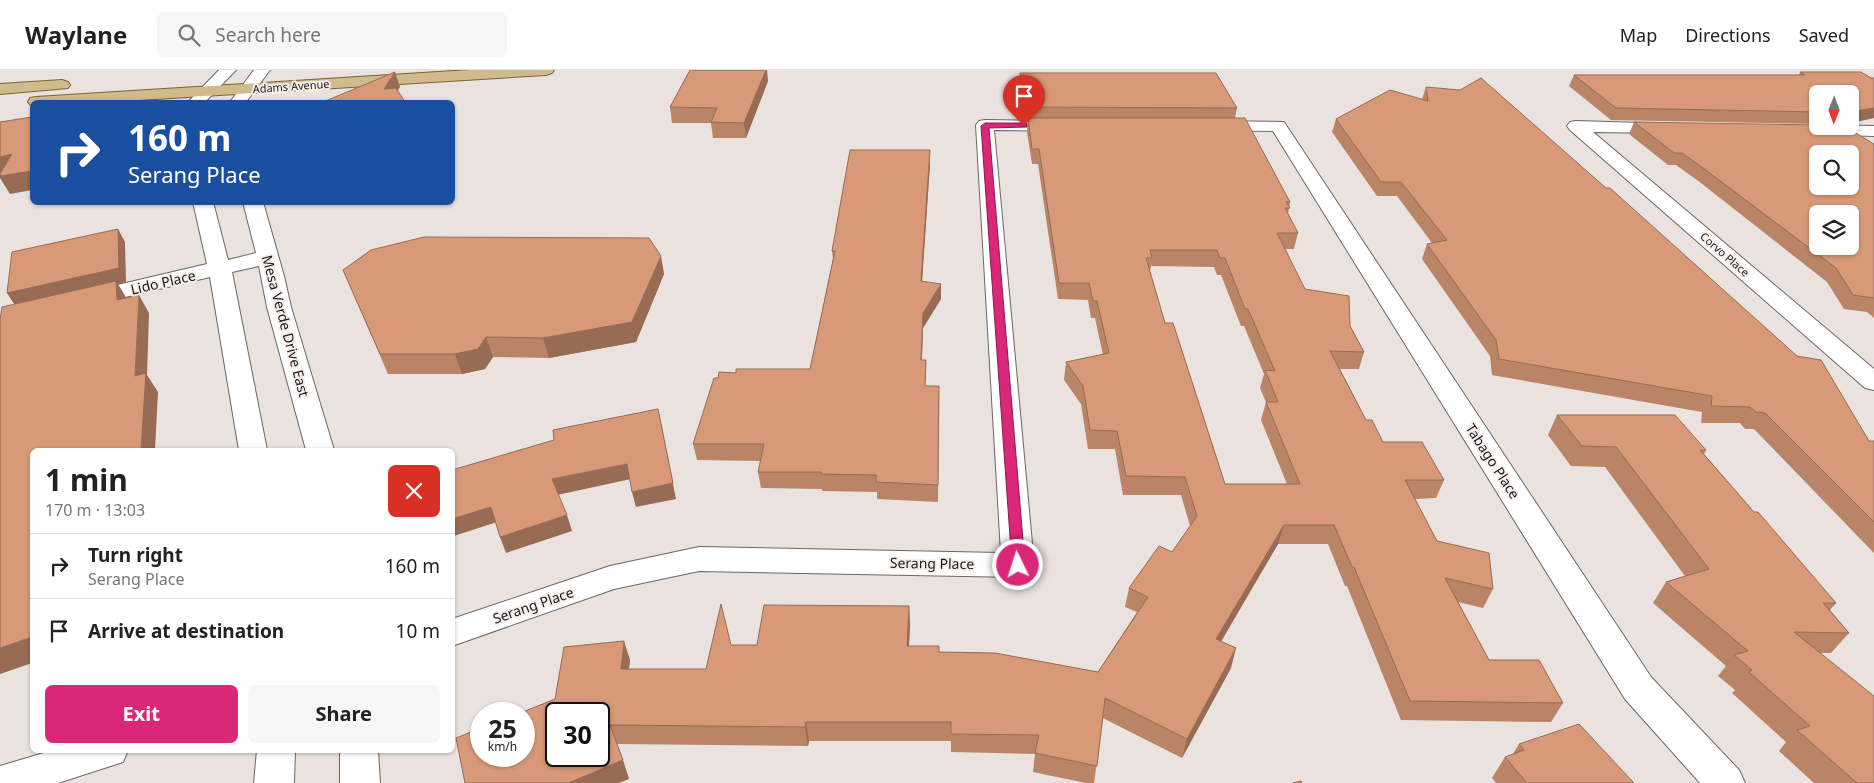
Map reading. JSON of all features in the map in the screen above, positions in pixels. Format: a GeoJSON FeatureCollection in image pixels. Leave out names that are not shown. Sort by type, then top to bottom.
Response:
{"type":"FeatureCollection","features":[{"type":"Feature","properties":{"kind":"main road","name":"Adams Avenue"},"geometry":{"type":"LineString","coordinates":[[0,89],[225,73],[303,70]]}},
{"type":"Feature","properties":{"kind":"main road","name":"Adams Avenue"},"geometry":{"type":"LineString","coordinates":[[117,100],[242,96],[546,70]]}},
{"type":"Feature","properties":{"kind":"main road","name":"Adams Avenue"},"geometry":{"type":"LineString","coordinates":[[0,105],[30,103]]}},
{"type":"Feature","properties":{"kind":"street"},"geometry":{"type":"LineString","coordinates":[[242,96],[261,72]]}},
{"type":"Feature","properties":{"kind":"street"},"geometry":{"type":"LineString","coordinates":[[200,97],[225,73]]}},
{"type":"Feature","properties":{"kind":"street","name":"Serang Place"},"geometry":{"type":"LineString","coordinates":[[455,632],[610,578],[699,559],[1018,565],[985,126],[1092,126]]}},
{"type":"Feature","properties":{"kind":"street","name":"Tabago Place"},"geometry":{"type":"LineString","coordinates":[[1190,126],[1278,126],[1638,688],[1725,783]]}},
{"type":"Feature","properties":{"kind":"street","name":"Corvo Place"},"geometry":{"type":"LineString","coordinates":[[1686,128],[1576,126],[1874,382]]}},
{"type":"Feature","properties":{"kind":"street"},"geometry":{"type":"LineString","coordinates":[[1795,130],[1874,131]]}},
{"type":"Feature","properties":{"kind":"street"},"geometry":{"type":"LineString","coordinates":[[204,205],[228,304],[253,448]]}},
{"type":"Feature","properties":{"kind":"street","name":"Mesa Verde Drive East"},"geometry":{"type":"LineString","coordinates":[[254,205],[279,307],[319,448]]}},
{"type":"Feature","properties":{"kind":"street","name":"Lido Place"},"geometry":{"type":"LineString","coordinates":[[68,304],[268,257]]}},
{"type":"Feature","properties":{"kind":"street"},"geometry":{"type":"LineString","coordinates":[[3,783],[99,753]]}},
{"type":"Feature","properties":{"kind":"street"},"geometry":{"type":"LineString","coordinates":[[274,783],[276,753]]}},
{"type":"Feature","properties":{"kind":"street"},"geometry":{"type":"LineString","coordinates":[[359,753],[360,783]]}},
{"type":"Feature","properties":{"kind":"building"},"geometry":{"type":"Polygon","coordinates":[[[690,70],[766,70],[744,123],[711,122],[717,108],[670,107],[690,70]]]}},
{"type":"Feature","properties":{"kind":"building"},"geometry":{"type":"Polygon","coordinates":[[[395,72],[384,89],[396,88],[404,100],[328,100],[395,72]]]}},
{"type":"Feature","properties":{"kind":"building"},"geometry":{"type":"Polygon","coordinates":[[[1800,72],[1861,72],[1874,78],[1874,108],[1859,110],[1859,85],[1809,85],[1809,112],[1616,108],[1574,75],[1805,75],[1800,72]]]}},
{"type":"Feature","properties":{"kind":"building"},"geometry":{"type":"Polygon","coordinates":[[[1020,73],[1216,73],[1237,108],[1025,107],[1020,73]]]}},
{"type":"Feature","properties":{"kind":"building"},"geometry":{"type":"Polygon","coordinates":[[[1481,78],[1606,188],[1610,188],[1797,356],[1821,360],[1869,441],[1874,441],[1874,522],[1765,413],[1756,412],[1750,407],[1711,406],[1712,396],[1499,359],[1496,340],[1427,244],[1447,240],[1401,182],[1381,182],[1336,119],[1390,90],[1428,101],[1426,87],[1460,90],[1481,78]]]}},
{"type":"Feature","properties":{"kind":"building"},"geometry":{"type":"Polygon","coordinates":[[[30,117],[30,171],[0,176],[12,154],[0,157],[0,122],[30,117]]]}},
{"type":"Feature","properties":{"kind":"building"},"geometry":{"type":"Polygon","coordinates":[[[1028,118],[1245,118],[1290,202],[1286,202],[1290,208],[1285,208],[1298,233],[1277,233],[1305,289],[1349,296],[1350,326],[1364,352],[1330,351],[1366,420],[1372,420],[1383,442],[1422,442],[1444,480],[1405,480],[1437,541],[1489,553],[1493,589],[1445,578],[1489,660],[1539,660],[1563,703],[1410,701],[1354,567],[1352,567],[1334,525],[1284,525],[1216,639],[1236,648],[1187,739],[1105,698],[1097,766],[1035,753],[1039,735],[951,734],[951,722],[806,722],[805,727],[610,725],[610,702],[548,702],[555,699],[564,647],[624,641],[621,669],[706,669],[721,604],[731,645],[757,645],[764,605],[909,606],[907,646],[939,646],[939,652],[995,653],[1098,672],[1148,597],[1129,588],[1159,546],[1172,552],[1197,516],[1185,477],[1126,476],[1117,431],[1090,430],[1083,386],[1066,362],[1109,353],[1097,301],[1093,301],[1089,283],[1059,283],[1039,149],[1032,149],[1028,118]],[[1150,250],[1152,258],[1146,258],[1165,323],[1173,323],[1225,484],[1300,484],[1266,402],[1278,402],[1265,370],[1275,371],[1248,309],[1245,309],[1225,258],[1220,258],[1217,250],[1150,250]]]}},
{"type":"Feature","properties":{"kind":"building"},"geometry":{"type":"Polygon","coordinates":[[[1634,122],[1809,125],[1809,135],[1859,135],[1874,144],[1874,298],[1853,295],[1836,268],[1819,255],[1859,255],[1859,205],[1809,205],[1809,248],[1682,153],[1674,153],[1634,122]]]}},
{"type":"Feature","properties":{"kind":"building"},"geometry":{"type":"Polygon","coordinates":[[[850,150],[930,150],[921,281],[941,284],[923,313],[921,360],[926,360],[925,386],[939,386],[938,485],[876,482],[876,475],[821,474],[821,472],[758,472],[764,444],[693,444],[714,378],[718,378],[719,372],[736,373],[736,369],[810,369],[835,251],[832,251],[850,150]]]}},
{"type":"Feature","properties":{"kind":"building"},"geometry":{"type":"Polygon","coordinates":[[[118,229],[119,268],[7,293],[12,252],[118,229]]]}},
{"type":"Feature","properties":{"kind":"building"},"geometry":{"type":"Polygon","coordinates":[[[424,237],[649,238],[661,256],[632,322],[543,338],[486,337],[478,349],[455,354],[380,354],[343,270],[371,250],[424,237]]]}},
{"type":"Feature","properties":{"kind":"building"},"geometry":{"type":"Polygon","coordinates":[[[116,281],[117,300],[139,295],[135,376],[146,373],[141,448],[30,448],[30,638],[0,648],[0,320],[2,307],[116,281]]]}},
{"type":"Feature","properties":{"kind":"building"},"geometry":{"type":"Polygon","coordinates":[[[658,409],[673,483],[632,492],[627,464],[552,479],[567,515],[500,537],[491,507],[455,518],[455,469],[554,440],[553,430],[658,409]]]}},
{"type":"Feature","properties":{"kind":"building"},"geometry":{"type":"Polygon","coordinates":[[[1557,415],[1675,415],[1706,450],[1700,450],[1754,512],[1758,512],[1836,603],[1823,603],[1849,633],[1794,632],[1874,696],[1874,783],[1857,783],[1797,730],[1810,726],[1749,672],[1752,670],[1734,655],[1748,651],[1666,582],[1709,569],[1616,447],[1582,446],[1557,415]]]}},
{"type":"Feature","properties":{"kind":"building"},"geometry":{"type":"Polygon","coordinates":[[[545,703],[545,767],[606,767],[568,783],[465,783],[456,738],[470,732],[470,767],[535,767],[535,707],[545,703]]]}},
{"type":"Feature","properties":{"kind":"building"},"geometry":{"type":"Polygon","coordinates":[[[1579,724],[1634,783],[1527,783],[1505,757],[1524,750],[1519,744],[1579,724]]]}},
{"type":"Feature","properties":{"kind":"building"},"geometry":{"type":"Polygon","coordinates":[[[610,725],[623,760],[610,765],[610,725]]]}},
{"type":"Feature","properties":{"kind":"route"},"geometry":{"type":"LineString","coordinates":[[1018,565],[985,126],[1024,126]]}}]}
